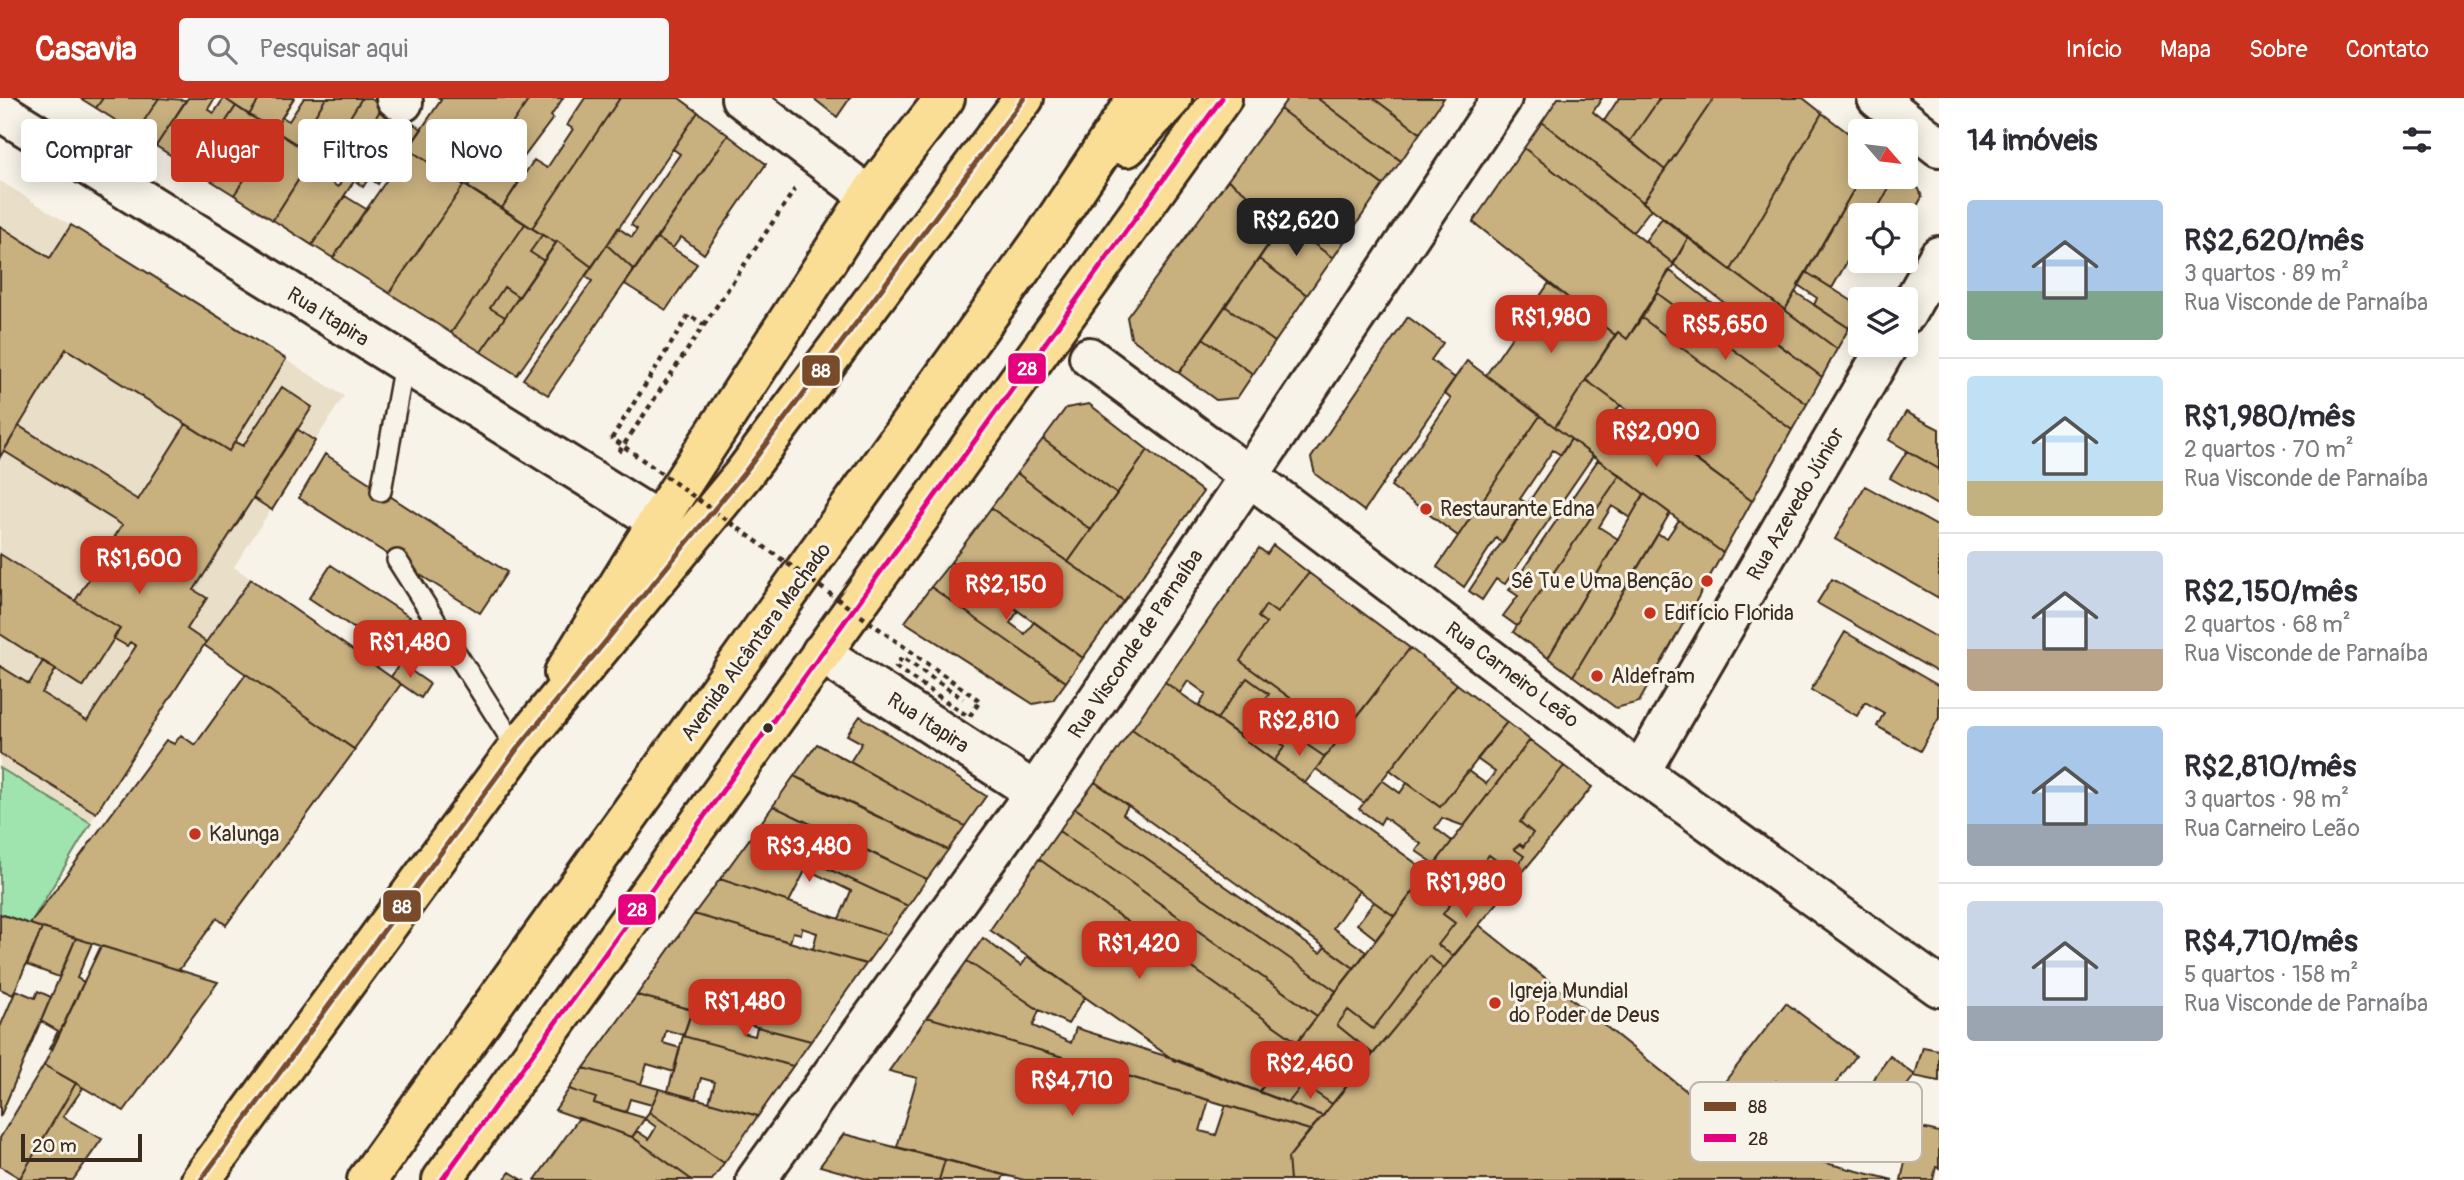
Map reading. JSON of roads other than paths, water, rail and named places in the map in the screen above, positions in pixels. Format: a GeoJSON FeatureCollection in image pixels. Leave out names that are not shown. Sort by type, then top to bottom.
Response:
{"type":"FeatureCollection","features":[{"type":"Feature","properties":{"kind":"main road"},"geometry":{"type":"LineString","coordinates":[[517,749],[658,521],[869,196],[945,98]]}},
{"type":"Feature","properties":{"kind":"main road"},"geometry":{"type":"LineString","coordinates":[[201,1180],[517,749],[745,472],[1024,98]]}},
{"type":"Feature","properties":{"kind":"main road","name":"Avenida Alcântara Machado"},"geometry":{"type":"LineString","coordinates":[[367,1180],[1045,236],[1137,98]]}},
{"type":"Feature","properties":{"kind":"main road"},"geometry":{"type":"LineString","coordinates":[[1045,236],[1172,98]]}},
{"type":"Feature","properties":{"kind":"main road"},"geometry":{"type":"LineString","coordinates":[[443,1180],[1223,98]]}},
{"type":"Feature","properties":{"kind":"street"},"geometry":{"type":"LineString","coordinates":[[741,98],[869,196]]}},
{"type":"Feature","properties":{"kind":"street","name":"Rua Visconde de Parnaíba"},"geometry":{"type":"LineString","coordinates":[[756,1180],[1035,792],[1502,98]]}},
{"type":"Feature","properties":{"kind":"street"},"geometry":{"type":"LineString","coordinates":[[1877,98],[1939,147]]}},
{"type":"Feature","properties":{"kind":"street","name":"Rua Itapira"},"geometry":{"type":"LineString","coordinates":[[0,111],[658,521]]}},
{"type":"Feature","properties":{"kind":"street"},"geometry":{"type":"LineString","coordinates":[[1918,293],[1939,256]]}},
{"type":"Feature","properties":{"kind":"street","name":"Rua Carneiro Leão"},"geometry":{"type":"LineString","coordinates":[[1089,357],[1640,772],[1939,987]]}},
{"type":"Feature","properties":{"kind":"street","name":"Rua Azevedo Júnior"},"geometry":{"type":"LineString","coordinates":[[1640,772],[1881,357]]}},
{"type":"Feature","properties":{"kind":"street","name":"Rua Itapira"},"geometry":{"type":"LineString","coordinates":[[821,653],[1035,792]]}},
{"type":"Feature","properties":{"kind":"lane"},"geometry":{"type":"LineString","coordinates":[[381,491],[404,364]]}},
{"type":"Feature","properties":{"kind":"lane"},"geometry":{"type":"LineString","coordinates":[[397,560],[517,749]]}},
{"type":"Feature","properties":{"kind":"place","name":"Restaurante Edna"},"geometry":{"type":"Point","coordinates":[1426,509]}},
{"type":"Feature","properties":{"kind":"place","name":"Sê Tu e Uma Benção"},"geometry":{"type":"Point","coordinates":[1707,581]}},
{"type":"Feature","properties":{"kind":"place","name":"Edifício Florida"},"geometry":{"type":"Point","coordinates":[1650,613]}},
{"type":"Feature","properties":{"kind":"place","name":"Aldefram"},"geometry":{"type":"Point","coordinates":[1597,676]}},
{"type":"Feature","properties":{"kind":"place","name":"Kalunga"},"geometry":{"type":"Point","coordinates":[195,834]}},
{"type":"Feature","properties":{"kind":"place","name":"Igreja Mundial do Poder de Deus"},"geometry":{"type":"Point","coordinates":[1495,1003]}}]}
